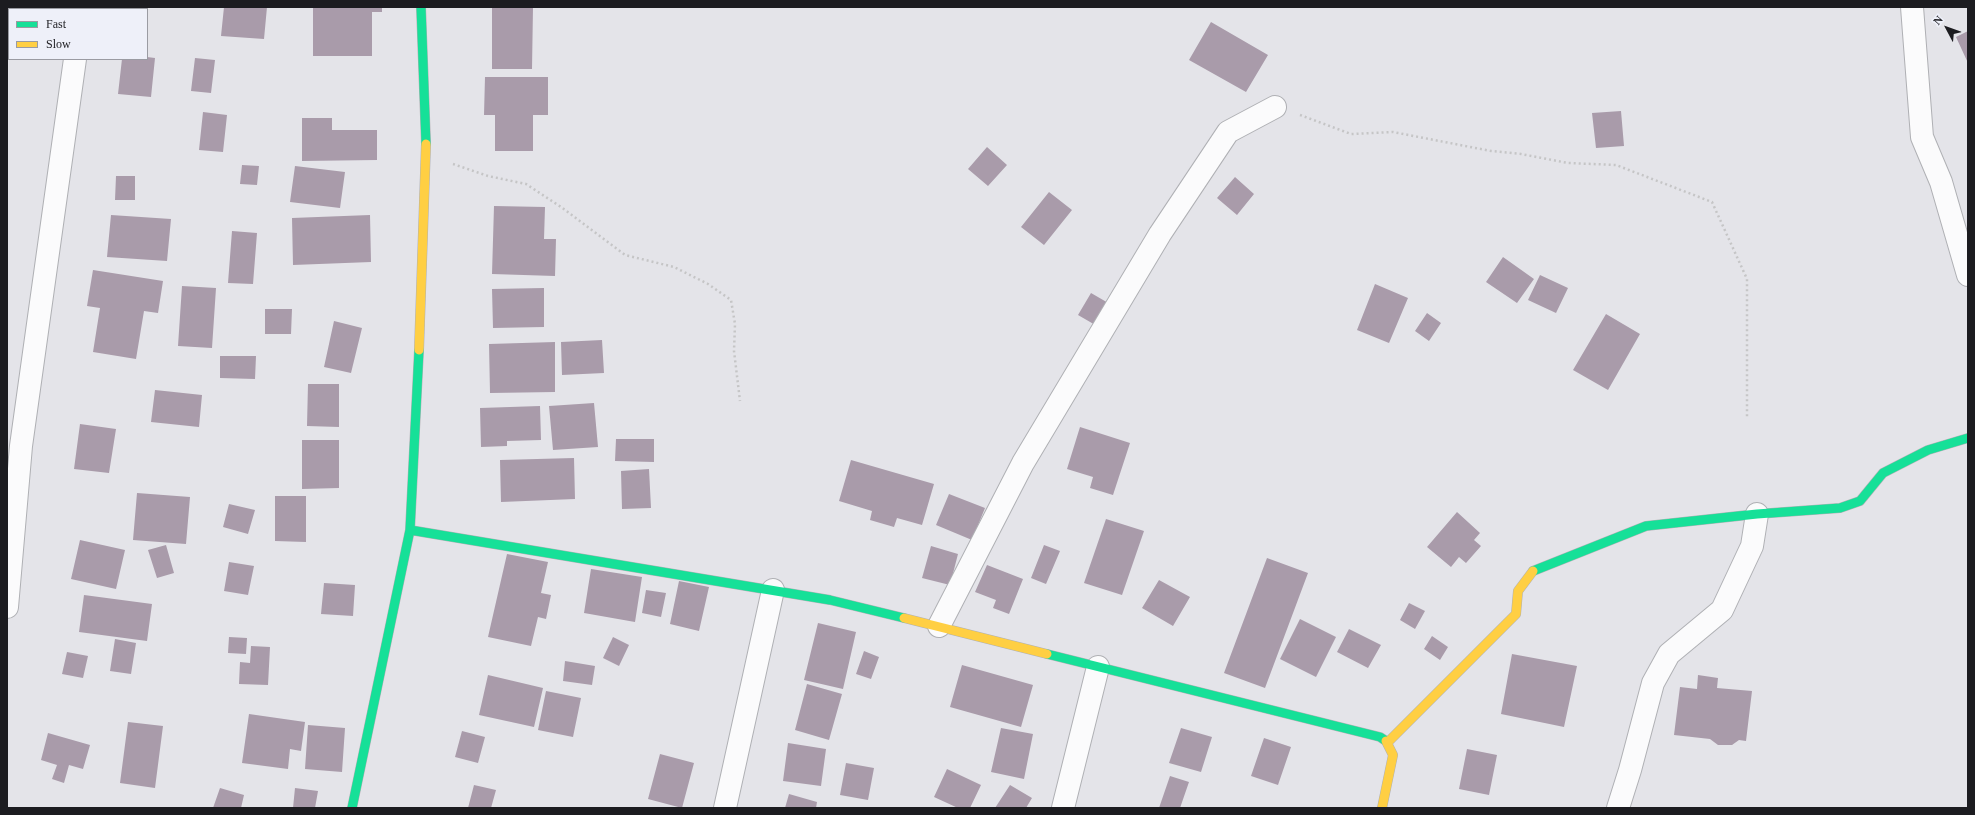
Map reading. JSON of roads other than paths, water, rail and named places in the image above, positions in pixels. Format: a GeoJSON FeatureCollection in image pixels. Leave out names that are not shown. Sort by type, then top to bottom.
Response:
{"type":"FeatureCollection","features":[{"type":"Feature","properties":{"kind":"street"},"geometry":{"type":"LineString","coordinates":[[352,808],[410,530],[419,348],[426,152],[421,7]]}},
{"type":"Feature","properties":{"kind":"street"},"geometry":{"type":"LineString","coordinates":[[1912,7],[1922,137],[1941,182],[1968,275]]}},
{"type":"Feature","properties":{"kind":"street"},"geometry":{"type":"LineString","coordinates":[[7,607],[21,446],[75,60]]}},
{"type":"Feature","properties":{"kind":"street"},"geometry":{"type":"LineString","coordinates":[[940,626],[1023,463],[1160,234],[1228,132],[1275,106]]}},
{"type":"Feature","properties":{"kind":"street"},"geometry":{"type":"LineString","coordinates":[[1388,742],[1516,614],[1518,591],[1534,570],[1646,526],[1757,514],[1840,508],[1860,502],[1883,473],[1928,450],[1968,438]]}},
{"type":"Feature","properties":{"kind":"street"},"geometry":{"type":"LineString","coordinates":[[1618,808],[1630,770],[1653,683],[1669,654],[1722,610],[1752,546],[1757,514]]}},
{"type":"Feature","properties":{"kind":"street"},"geometry":{"type":"LineString","coordinates":[[410,530],[830,600],[940,626],[1380,737],[1388,742],[1393,754],[1382,808]]}},
{"type":"Feature","properties":{"kind":"street"},"geometry":{"type":"LineString","coordinates":[[725,808],[773,590]]}},
{"type":"Feature","properties":{"kind":"street"},"geometry":{"type":"LineString","coordinates":[[1063,808],[1098,667]]}}]}
